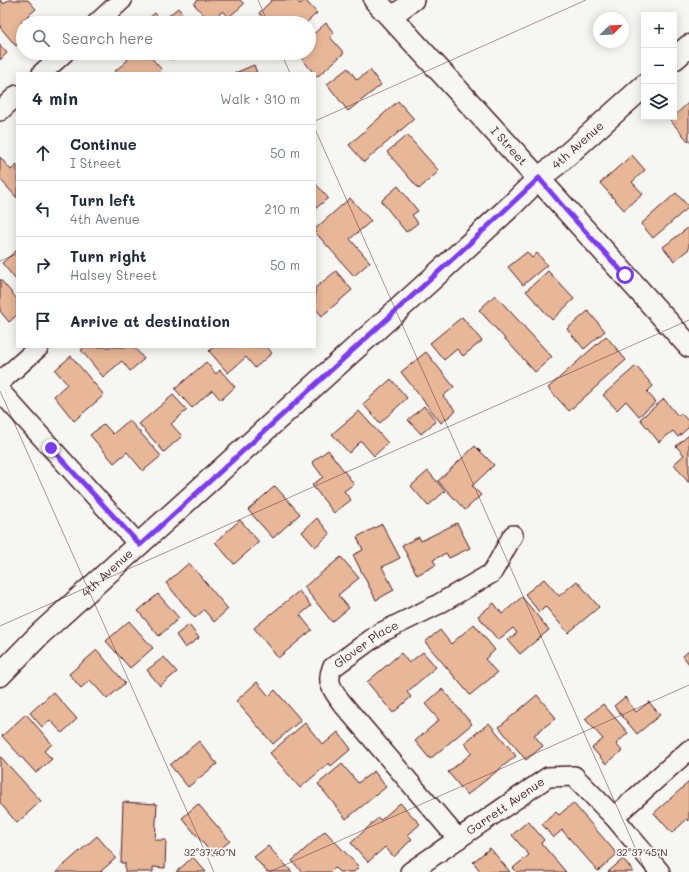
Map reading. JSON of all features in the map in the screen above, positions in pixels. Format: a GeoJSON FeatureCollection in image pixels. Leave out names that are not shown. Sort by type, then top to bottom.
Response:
{"type":"FeatureCollection","features":[{"type":"Feature","properties":{"kind":"main road","name":"I Street"},"geometry":{"type":"LineString","coordinates":[[375,0],[539,178],[565,209],[689,346]]}},
{"type":"Feature","properties":{"kind":"main road"},"geometry":{"type":"LineString","coordinates":[[677,56],[689,46]]}},
{"type":"Feature","properties":{"kind":"main road","name":"4th Avenue"},"geometry":{"type":"LineString","coordinates":[[0,675],[28,646],[492,224],[539,178],[562,160],[641,89]]}},
{"type":"Feature","properties":{"kind":"street"},"geometry":{"type":"LineString","coordinates":[[105,16],[122,0]]}},
{"type":"Feature","properties":{"kind":"street"},"geometry":{"type":"LineString","coordinates":[[391,17],[414,0]]}},
{"type":"Feature","properties":{"kind":"street"},"geometry":{"type":"LineString","coordinates":[[43,72],[56,60]]}},
{"type":"Feature","properties":{"kind":"street"},"geometry":{"type":"LineString","coordinates":[[0,110],[16,96]]}},
{"type":"Feature","properties":{"kind":"street"},"geometry":{"type":"LineString","coordinates":[[0,382],[38,348]]}},
{"type":"Feature","properties":{"kind":"street"},"geometry":{"type":"LineString","coordinates":[[0,391],[140,545]]}},
{"type":"Feature","properties":{"kind":"street","name":"Glover Place"},"geometry":{"type":"LineString","coordinates":[[458,839],[341,702],[332,689],[329,676],[332,668],[380,633],[437,605],[492,573],[514,535]]}},
{"type":"Feature","properties":{"kind":"street"},"geometry":{"type":"LineString","coordinates":[[614,818],[689,750]]}},
{"type":"Feature","properties":{"kind":"street","name":"Garrett Avenue"},"geometry":{"type":"LineString","coordinates":[[410,872],[548,777],[574,776],[614,818],[660,872]]}},
{"type":"Feature","properties":{"kind":"building"},"geometry":{"type":"Polygon","coordinates":[[[0,0],[4,4],[8,0],[28,0],[36,9],[28,16],[16,16],[16,46],[0,27],[0,0]]]}},
{"type":"Feature","properties":{"kind":"building"},"geometry":{"type":"Polygon","coordinates":[[[198,0],[240,0],[244,4],[230,16],[228,16],[223,11],[217,16],[205,16],[194,4],[198,0]]]}},
{"type":"Feature","properties":{"kind":"building"},"geometry":{"type":"Polygon","coordinates":[[[272,0],[297,0],[300,4],[305,0],[317,13],[314,16],[262,16],[259,13],[272,0]]]}},
{"type":"Feature","properties":{"kind":"building"},"geometry":{"type":"Polygon","coordinates":[[[178,8],[184,16],[168,16],[178,8]]]}},
{"type":"Feature","properties":{"kind":"building"},"geometry":{"type":"Polygon","coordinates":[[[326,23],[334,33],[330,37],[344,53],[317,77],[316,72],[313,72],[303,60],[316,60],[316,32],[326,23]]]}},
{"type":"Feature","properties":{"kind":"building"},"geometry":{"type":"Polygon","coordinates":[[[0,45],[7,53],[0,60],[0,45]]]}},
{"type":"Feature","properties":{"kind":"building"},"geometry":{"type":"Polygon","coordinates":[[[128,60],[153,60],[162,70],[160,72],[115,71],[128,60]]]}},
{"type":"Feature","properties":{"kind":"building"},"geometry":{"type":"Polygon","coordinates":[[[254,65],[257,72],[237,72],[254,65]]]}},
{"type":"Feature","properties":{"kind":"building"},"geometry":{"type":"Polygon","coordinates":[[[348,68],[357,80],[370,70],[381,85],[348,111],[327,84],[348,68]]]}},
{"type":"Feature","properties":{"kind":"building"},"geometry":{"type":"Polygon","coordinates":[[[398,101],[414,119],[364,162],[349,145],[398,101]]]}},
{"type":"Feature","properties":{"kind":"building"},"geometry":{"type":"Polygon","coordinates":[[[688,103],[689,104],[689,142],[670,120],[677,120],[677,113],[688,103]]]}},
{"type":"Feature","properties":{"kind":"building"},"geometry":{"type":"Polygon","coordinates":[[[407,135],[439,171],[419,189],[387,152],[407,135]]]}},
{"type":"Feature","properties":{"kind":"building"},"geometry":{"type":"Polygon","coordinates":[[[632,155],[645,170],[632,182],[643,194],[624,210],[600,183],[632,155]]]}},
{"type":"Feature","properties":{"kind":"building"},"geometry":{"type":"Polygon","coordinates":[[[0,157],[11,170],[16,166],[16,197],[0,179],[0,157]]]}},
{"type":"Feature","properties":{"kind":"building"},"geometry":{"type":"Polygon","coordinates":[[[316,184],[328,198],[316,208],[316,184]]]}},
{"type":"Feature","properties":{"kind":"building"},"geometry":{"type":"Polygon","coordinates":[[[398,186],[418,211],[412,215],[418,223],[406,232],[381,201],[398,186]]]}},
{"type":"Feature","properties":{"kind":"building"},"geometry":{"type":"Polygon","coordinates":[[[676,193],[689,207],[653,238],[641,224],[676,193]]]}},
{"type":"Feature","properties":{"kind":"building"},"geometry":{"type":"Polygon","coordinates":[[[350,198],[371,221],[350,239],[370,262],[354,276],[316,233],[316,228],[350,198]]]}},
{"type":"Feature","properties":{"kind":"building"},"geometry":{"type":"Polygon","coordinates":[[[689,227],[689,249],[674,261],[663,247],[689,227]]]}},
{"type":"Feature","properties":{"kind":"building"},"geometry":{"type":"Polygon","coordinates":[[[16,251],[16,280],[2,263],[16,251]]]}},
{"type":"Feature","properties":{"kind":"building"},"geometry":{"type":"Polygon","coordinates":[[[527,252],[532,258],[537,253],[547,265],[523,285],[508,267],[527,252]]]}},
{"type":"Feature","properties":{"kind":"building"},"geometry":{"type":"Polygon","coordinates":[[[336,271],[352,290],[322,316],[316,309],[316,287],[336,271]]]}},
{"type":"Feature","properties":{"kind":"building"},"geometry":{"type":"Polygon","coordinates":[[[548,271],[574,299],[552,320],[526,291],[548,271]]]}},
{"type":"Feature","properties":{"kind":"building"},"geometry":{"type":"Polygon","coordinates":[[[0,279],[16,298],[16,316],[9,322],[0,311],[0,279]]]}},
{"type":"Feature","properties":{"kind":"building"},"geometry":{"type":"Polygon","coordinates":[[[495,295],[552,357],[535,372],[479,310],[495,295]]]}},
{"type":"Feature","properties":{"kind":"building"},"geometry":{"type":"Polygon","coordinates":[[[588,311],[605,331],[584,349],[567,329],[588,311]]]}},
{"type":"Feature","properties":{"kind":"building"},"geometry":{"type":"Polygon","coordinates":[[[462,317],[482,341],[463,356],[457,349],[444,360],[430,343],[462,317]]]}},
{"type":"Feature","properties":{"kind":"building"},"geometry":{"type":"Polygon","coordinates":[[[606,336],[626,360],[569,411],[548,388],[606,336]]]}},
{"type":"Feature","properties":{"kind":"building"},"geometry":{"type":"Polygon","coordinates":[[[84,348],[135,348],[144,359],[130,371],[122,361],[103,377],[81,350],[84,348]]]}},
{"type":"Feature","properties":{"kind":"building"},"geometry":{"type":"Polygon","coordinates":[[[213,348],[268,348],[272,353],[255,368],[246,357],[228,373],[209,351],[213,348]]]}},
{"type":"Feature","properties":{"kind":"building"},"geometry":{"type":"Polygon","coordinates":[[[426,352],[454,387],[443,396],[456,411],[441,423],[401,372],[426,352]]]}},
{"type":"Feature","properties":{"kind":"building"},"geometry":{"type":"Polygon","coordinates":[[[71,356],[104,395],[74,421],[54,396],[67,384],[55,370],[71,356]]]}},
{"type":"Feature","properties":{"kind":"building"},"geometry":{"type":"Polygon","coordinates":[[[206,362],[216,374],[220,370],[235,387],[221,400],[212,390],[192,408],[175,389],[206,362]]]}},
{"type":"Feature","properties":{"kind":"building"},"geometry":{"type":"Polygon","coordinates":[[[636,366],[653,386],[647,392],[656,402],[639,416],[626,401],[617,410],[603,395],[636,366]]]}},
{"type":"Feature","properties":{"kind":"building"},"geometry":{"type":"Polygon","coordinates":[[[391,379],[407,398],[380,423],[363,404],[391,379]]]}},
{"type":"Feature","properties":{"kind":"building"},"geometry":{"type":"Polygon","coordinates":[[[173,395],[187,410],[171,424],[182,436],[164,452],[139,424],[173,395]]]}},
{"type":"Feature","properties":{"kind":"building"},"geometry":{"type":"Polygon","coordinates":[[[664,399],[678,416],[681,413],[689,422],[689,427],[678,437],[673,431],[659,442],[640,419],[664,399]]]}},
{"type":"Feature","properties":{"kind":"building"},"geometry":{"type":"Polygon","coordinates":[[[424,406],[436,421],[421,434],[408,420],[424,406]]]}},
{"type":"Feature","properties":{"kind":"building"},"geometry":{"type":"Polygon","coordinates":[[[359,411],[388,443],[374,456],[361,441],[349,453],[332,434],[359,411]]]}},
{"type":"Feature","properties":{"kind":"building"},"geometry":{"type":"Polygon","coordinates":[[[129,420],[161,456],[143,471],[127,452],[114,463],[90,435],[104,424],[113,434],[129,420]]]}},
{"type":"Feature","properties":{"kind":"building"},"geometry":{"type":"Polygon","coordinates":[[[689,435],[688,482],[674,464],[684,455],[676,446],[689,435]]]}},
{"type":"Feature","properties":{"kind":"building"},"geometry":{"type":"Polygon","coordinates":[[[475,446],[494,465],[472,486],[481,495],[465,510],[438,481],[475,446]]]}},
{"type":"Feature","properties":{"kind":"building"},"geometry":{"type":"Polygon","coordinates":[[[328,450],[354,484],[344,491],[351,500],[334,513],[312,485],[323,477],[312,462],[328,450]]]}},
{"type":"Feature","properties":{"kind":"building"},"geometry":{"type":"Polygon","coordinates":[[[428,471],[445,491],[428,506],[411,486],[428,471]]]}},
{"type":"Feature","properties":{"kind":"building"},"geometry":{"type":"Polygon","coordinates":[[[275,486],[300,514],[273,538],[248,510],[275,486]]]}},
{"type":"Feature","properties":{"kind":"building"},"geometry":{"type":"Polygon","coordinates":[[[317,518],[330,534],[315,547],[302,532],[317,518]]]}},
{"type":"Feature","properties":{"kind":"building"},"geometry":{"type":"Polygon","coordinates":[[[240,520],[259,542],[234,564],[215,542],[240,520]]]}},
{"type":"Feature","properties":{"kind":"building"},"geometry":{"type":"Polygon","coordinates":[[[457,523],[470,548],[449,558],[446,553],[433,560],[436,565],[417,575],[402,545],[419,537],[421,541],[457,523]]]}},
{"type":"Feature","properties":{"kind":"building"},"geometry":{"type":"Polygon","coordinates":[[[382,524],[400,558],[382,567],[394,590],[376,600],[353,555],[363,550],[357,537],[382,524]]]}},
{"type":"Feature","properties":{"kind":"building"},"geometry":{"type":"Polygon","coordinates":[[[341,557],[359,578],[338,595],[349,608],[332,622],[304,587],[341,557]]]}},
{"type":"Feature","properties":{"kind":"building"},"geometry":{"type":"Polygon","coordinates":[[[189,563],[228,609],[214,622],[204,610],[195,618],[166,583],[189,563]]]}},
{"type":"Feature","properties":{"kind":"building"},"geometry":{"type":"Polygon","coordinates":[[[544,579],[559,596],[577,581],[599,607],[568,633],[545,606],[539,612],[525,594],[544,579]]]}},
{"type":"Feature","properties":{"kind":"building"},"geometry":{"type":"Polygon","coordinates":[[[299,591],[311,606],[300,615],[312,630],[278,658],[254,628],[299,591]]]}},
{"type":"Feature","properties":{"kind":"building"},"geometry":{"type":"Polygon","coordinates":[[[158,594],[179,618],[159,636],[138,611],[158,594]]]}},
{"type":"Feature","properties":{"kind":"building"},"geometry":{"type":"Polygon","coordinates":[[[522,597],[549,630],[520,654],[508,640],[517,633],[513,628],[498,640],[478,616],[494,603],[502,614],[522,597]]]}},
{"type":"Feature","properties":{"kind":"building"},"geometry":{"type":"Polygon","coordinates":[[[129,621],[153,648],[130,668],[106,641],[129,621]]]}},
{"type":"Feature","properties":{"kind":"building"},"geometry":{"type":"Polygon","coordinates":[[[474,624],[495,650],[485,659],[497,673],[470,695],[425,642],[440,630],[451,644],[474,624]]]}},
{"type":"Feature","properties":{"kind":"building"},"geometry":{"type":"Polygon","coordinates":[[[189,625],[199,638],[185,648],[176,635],[189,625]]]}},
{"type":"Feature","properties":{"kind":"building"},"geometry":{"type":"Polygon","coordinates":[[[97,650],[125,683],[107,699],[90,680],[81,688],[69,674],[97,650]]]}},
{"type":"Feature","properties":{"kind":"building"},"geometry":{"type":"Polygon","coordinates":[[[689,651],[689,664],[683,656],[689,651]]]}},
{"type":"Feature","properties":{"kind":"building"},"geometry":{"type":"Polygon","coordinates":[[[423,652],[436,667],[407,692],[411,697],[393,713],[367,682],[401,653],[409,663],[423,652]]]}},
{"type":"Feature","properties":{"kind":"building"},"geometry":{"type":"Polygon","coordinates":[[[164,657],[177,672],[160,686],[147,670],[164,657]]]}},
{"type":"Feature","properties":{"kind":"building"},"geometry":{"type":"Polygon","coordinates":[[[257,682],[269,696],[275,690],[301,720],[273,744],[236,701],[257,682]]]}},
{"type":"Feature","properties":{"kind":"building"},"geometry":{"type":"Polygon","coordinates":[[[442,689],[472,724],[430,759],[415,741],[439,720],[425,704],[442,689]]]}},
{"type":"Feature","properties":{"kind":"building"},"geometry":{"type":"Polygon","coordinates":[[[53,692],[77,719],[62,733],[50,720],[42,727],[30,713],[53,692]]]}},
{"type":"Feature","properties":{"kind":"building"},"geometry":{"type":"Polygon","coordinates":[[[537,695],[556,718],[534,735],[543,746],[526,760],[499,727],[537,695]]]}},
{"type":"Feature","properties":{"kind":"building"},"geometry":{"type":"Polygon","coordinates":[[[625,697],[636,712],[649,702],[660,715],[637,734],[614,706],[625,697]]]}},
{"type":"Feature","properties":{"kind":"building"},"geometry":{"type":"Polygon","coordinates":[[[603,704],[628,733],[616,744],[622,751],[606,764],[592,748],[603,739],[585,719],[603,704]]]}},
{"type":"Feature","properties":{"kind":"building"},"geometry":{"type":"Polygon","coordinates":[[[26,714],[52,744],[44,751],[52,759],[36,773],[2,736],[26,714]]]}},
{"type":"Feature","properties":{"kind":"building"},"geometry":{"type":"Polygon","coordinates":[[[305,723],[323,745],[338,732],[351,749],[331,766],[329,763],[300,788],[270,753],[305,723]]]}},
{"type":"Feature","properties":{"kind":"building"},"geometry":{"type":"Polygon","coordinates":[[[489,723],[516,756],[467,795],[448,772],[472,753],[464,743],[489,723]]]}},
{"type":"Feature","properties":{"kind":"building"},"geometry":{"type":"Polygon","coordinates":[[[199,741],[217,764],[188,787],[170,765],[199,741]]]}},
{"type":"Feature","properties":{"kind":"building"},"geometry":{"type":"Polygon","coordinates":[[[0,756],[41,801],[17,823],[0,803],[0,756]]]}},
{"type":"Feature","properties":{"kind":"building"},"geometry":{"type":"Polygon","coordinates":[[[342,764],[358,783],[374,771],[386,787],[346,819],[318,784],[342,764]]]}},
{"type":"Feature","properties":{"kind":"building"},"geometry":{"type":"Polygon","coordinates":[[[689,782],[689,821],[687,819],[672,833],[654,813],[689,782]]]}},
{"type":"Feature","properties":{"kind":"building"},"geometry":{"type":"Polygon","coordinates":[[[123,802],[157,804],[155,840],[166,840],[165,868],[153,867],[153,872],[125,872],[125,863],[121,863],[123,802]]]}},
{"type":"Feature","properties":{"kind":"building"},"geometry":{"type":"Polygon","coordinates":[[[400,803],[420,824],[408,835],[412,839],[394,857],[385,847],[368,862],[351,843],[378,818],[381,820],[400,803]]]}},
{"type":"Feature","properties":{"kind":"building"},"geometry":{"type":"Polygon","coordinates":[[[573,803],[617,854],[598,871],[562,830],[553,838],[542,824],[556,812],[559,815],[573,803]]]}},
{"type":"Feature","properties":{"kind":"building"},"geometry":{"type":"Polygon","coordinates":[[[198,804],[230,841],[213,855],[182,818],[198,804]]]}},
{"type":"Feature","properties":{"kind":"building"},"geometry":{"type":"Polygon","coordinates":[[[528,821],[544,840],[541,843],[566,872],[517,872],[513,868],[529,855],[512,835],[528,821]]]}},
{"type":"Feature","properties":{"kind":"building"},"geometry":{"type":"Polygon","coordinates":[[[325,831],[359,867],[354,872],[339,872],[335,868],[331,872],[302,872],[292,861],[325,831]]]}},
{"type":"Feature","properties":{"kind":"building"},"geometry":{"type":"Polygon","coordinates":[[[97,836],[116,858],[100,872],[56,872],[97,836]]]}},
{"type":"Feature","properties":{"kind":"building"},"geometry":{"type":"Polygon","coordinates":[[[268,846],[292,872],[267,872],[254,857],[268,846]]]}},
{"type":"Feature","properties":{"kind":"building"},"geometry":{"type":"Polygon","coordinates":[[[490,848],[510,872],[481,872],[473,862],[490,848]]]}},
{"type":"Feature","properties":{"kind":"building"},"geometry":{"type":"Polygon","coordinates":[[[193,857],[206,872],[176,872],[193,857]]]}},
{"type":"Feature","properties":{"kind":"building"},"geometry":{"type":"Polygon","coordinates":[[[623,859],[634,872],[608,872],[623,859]]]}},
{"type":"Feature","properties":{"kind":"route"},"geometry":{"type":"LineString","coordinates":[[51,448],[140,545],[539,178],[625,275]]}}]}
